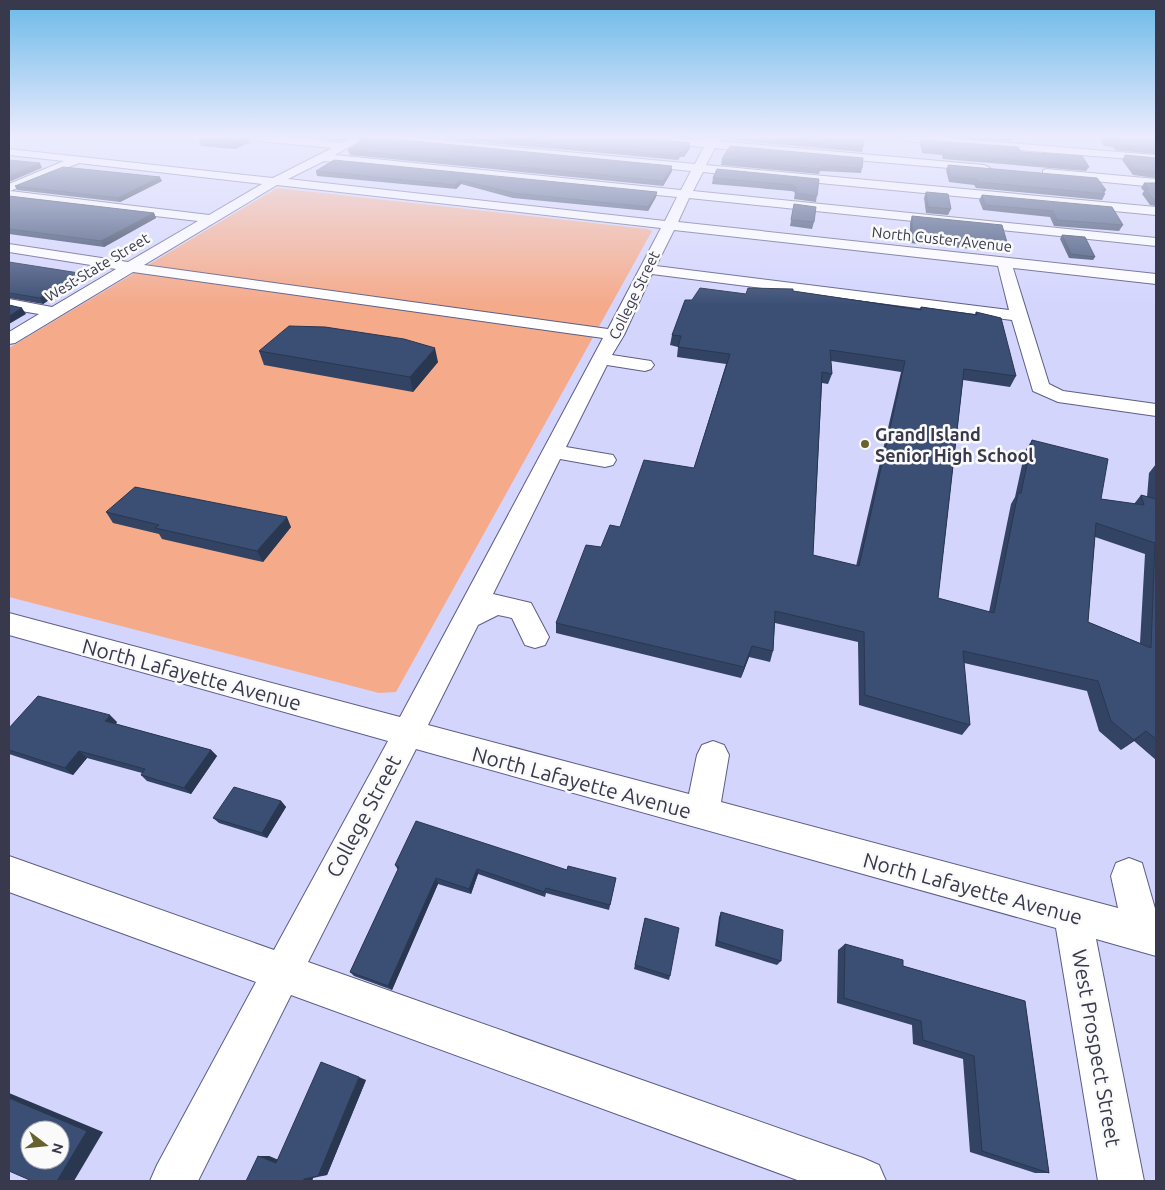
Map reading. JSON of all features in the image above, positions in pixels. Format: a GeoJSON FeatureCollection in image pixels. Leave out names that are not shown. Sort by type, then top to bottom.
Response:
{"type":"FeatureCollection","features":[{"type":"Feature","properties":{"kind":"street","name":"West State Street"},"geometry":{"type":"LineString","coordinates":[[9,339],[254,194]]}},
{"type":"Feature","properties":{"kind":"street","name":"North Custer Avenue"},"geometry":{"type":"LineString","coordinates":[[379,194],[668,226],[910,257],[942,256],[1156,279]]}},
{"type":"Feature","properties":{"kind":"street"},"geometry":{"type":"LineString","coordinates":[[456,202],[466,194]]}},
{"type":"Feature","properties":{"kind":"street"},"geometry":{"type":"LineString","coordinates":[[679,194],[1154,245]]}},
{"type":"Feature","properties":{"kind":"street","name":"College Street"},"geometry":{"type":"LineString","coordinates":[[173,1181],[615,335],[684,194]]}},
{"type":"Feature","properties":{"kind":"street"},"geometry":{"type":"LineString","coordinates":[[1023,194],[1156,211]]}},
{"type":"Feature","properties":{"kind":"street"},"geometry":{"type":"LineString","coordinates":[[1119,194],[1154,245]]}},
{"type":"Feature","properties":{"kind":"street"},"geometry":{"type":"LineString","coordinates":[[9,195],[211,219]]}},
{"type":"Feature","properties":{"kind":"street"},"geometry":{"type":"LineString","coordinates":[[937,220],[942,256]]}},
{"type":"Feature","properties":{"kind":"street"},"geometry":{"type":"LineString","coordinates":[[9,248],[132,266],[191,277],[615,335]]}},
{"type":"Feature","properties":{"kind":"street"},"geometry":{"type":"LineString","coordinates":[[1004,262],[1017,298],[1020,316],[1040,387],[1058,396],[1091,394],[1149,404]]}},
{"type":"Feature","properties":{"kind":"street"},"geometry":{"type":"LineString","coordinates":[[646,269],[1020,316]]}},
{"type":"Feature","properties":{"kind":"street"},"geometry":{"type":"LineString","coordinates":[[716,278],[732,270]]}},
{"type":"Feature","properties":{"kind":"street"},"geometry":{"type":"LineString","coordinates":[[9,304],[54,312]]}},
{"type":"Feature","properties":{"kind":"street"},"geometry":{"type":"LineString","coordinates":[[602,360],[645,365]]}},
{"type":"Feature","properties":{"kind":"street"},"geometry":{"type":"LineString","coordinates":[[553,451],[605,460]]}},
{"type":"Feature","properties":{"kind":"street"},"geometry":{"type":"LineString","coordinates":[[468,618],[495,604],[522,610],[535,637]]}},
{"type":"Feature","properties":{"kind":"street","name":"North Lafayette Avenue"},"geometry":{"type":"LineString","coordinates":[[9,624],[406,734],[1150,935]]}},
{"type":"Feature","properties":{"kind":"street"},"geometry":{"type":"LineString","coordinates":[[702,814],[713,755]]}},
{"type":"Feature","properties":{"kind":"street"},"geometry":{"type":"LineString","coordinates":[[9,874],[281,974],[863,1181]]}},
{"type":"Feature","properties":{"kind":"street"},"geometry":{"type":"LineString","coordinates":[[1129,876],[1150,935]]}},
{"type":"Feature","properties":{"kind":"street","name":"West Prospect Street"},"geometry":{"type":"LineString","coordinates":[[1072,914],[1121,1181]]}},
{"type":"Feature","properties":{"kind":"shaded area"},"geometry":{"type":"Polygon","coordinates":[[[268,194],[327,194],[652,231],[396,692],[379,693],[9,597],[9,348],[268,194]]]}},
{"type":"Feature","properties":{"kind":"building"},"geometry":{"type":"Polygon","coordinates":[[[80,194],[127,194],[118,198],[80,194]]]}},
{"type":"Feature","properties":{"kind":"building"},"geometry":{"type":"Polygon","coordinates":[[[518,194],[656,194],[648,207],[518,194]]]}},
{"type":"Feature","properties":{"kind":"building"},"geometry":{"type":"Polygon","coordinates":[[[799,194],[817,194],[817,196],[799,194]]]}},
{"type":"Feature","properties":{"kind":"building"},"geometry":{"type":"Polygon","coordinates":[[[926,194],[948,194],[951,209],[928,207],[926,194]]]}},
{"type":"Feature","properties":{"kind":"building"},"geometry":{"type":"Polygon","coordinates":[[[1149,194],[1156,194],[1156,200],[1149,194]]]}},
{"type":"Feature","properties":{"kind":"building"},"geometry":{"type":"Polygon","coordinates":[[[982,195],[1112,207],[1123,225],[1057,220],[1053,211],[985,205],[982,195]]]}},
{"type":"Feature","properties":{"kind":"building"},"geometry":{"type":"Polygon","coordinates":[[[9,196],[154,213],[101,241],[9,229],[9,196]]]}},
{"type":"Feature","properties":{"kind":"building"},"geometry":{"type":"Polygon","coordinates":[[[794,204],[816,207],[814,222],[791,220],[794,204]]]}},
{"type":"Feature","properties":{"kind":"building"},"geometry":{"type":"Polygon","coordinates":[[[912,216],[1002,225],[1008,246],[912,236],[912,216]]]}},
{"type":"Feature","properties":{"kind":"building"},"geometry":{"type":"Polygon","coordinates":[[[1062,235],[1085,237],[1095,257],[1071,254],[1062,235]]]}},
{"type":"Feature","properties":{"kind":"building"},"geometry":{"type":"Polygon","coordinates":[[[9,262],[79,273],[40,298],[9,293],[9,262]]]}},
{"type":"Feature","properties":{"kind":"building"},"geometry":{"type":"Polygon","coordinates":[[[700,288],[746,294],[748,288],[793,289],[793,291],[921,310],[921,307],[977,315],[976,312],[1001,318],[1016,376],[964,369],[938,598],[994,613],[1018,493],[1021,493],[1032,440],[1108,459],[1101,499],[1144,505],[1141,495],[1156,499],[1156,739],[1146,731],[1134,740],[1111,721],[1098,681],[963,651],[970,725],[865,695],[864,632],[775,611],[773,651],[752,646],[744,667],[556,623],[586,545],[601,547],[610,525],[620,527],[644,460],[694,468],[730,354],[678,347],[681,336],[672,335],[685,300],[692,300],[700,288]],[[830,350],[832,374],[822,372],[813,555],[859,566],[905,361],[830,350]],[[1096,523],[1088,622],[1151,648],[1155,543],[1096,523]]]}},
{"type":"Feature","properties":{"kind":"building"},"geometry":{"type":"Polygon","coordinates":[[[9,305],[22,308],[9,316],[9,305]]]}},
{"type":"Feature","properties":{"kind":"building"},"geometry":{"type":"Polygon","coordinates":[[[289,326],[325,327],[404,339],[435,348],[410,377],[259,351],[289,326]]]}},
{"type":"Feature","properties":{"kind":"building"},"geometry":{"type":"Polygon","coordinates":[[[135,487],[287,517],[257,551],[155,528],[159,525],[106,512],[135,487]]]}},
{"type":"Feature","properties":{"kind":"building"},"geometry":{"type":"Polygon","coordinates":[[[38,696],[110,715],[105,721],[211,750],[184,788],[141,775],[145,769],[79,751],[65,768],[9,750],[9,728],[38,696]]]}},
{"type":"Feature","properties":{"kind":"building"},"geometry":{"type":"Polygon","coordinates":[[[234,787],[281,801],[262,833],[213,818],[234,787]]]}},
{"type":"Feature","properties":{"kind":"building"},"geometry":{"type":"Polygon","coordinates":[[[416,821],[567,870],[568,866],[616,878],[610,905],[546,888],[544,892],[477,869],[469,889],[436,878],[388,986],[350,972],[399,867],[395,865],[416,821]]]}},
{"type":"Feature","properties":{"kind":"building"},"geometry":{"type":"Polygon","coordinates":[[[721,912],[783,930],[781,961],[717,941],[721,912]]]}},
{"type":"Feature","properties":{"kind":"building"},"geometry":{"type":"Polygon","coordinates":[[[645,918],[679,928],[670,976],[635,965],[645,918]]]}},
{"type":"Feature","properties":{"kind":"building"},"geometry":{"type":"Polygon","coordinates":[[[845,944],[903,960],[903,966],[1025,1001],[1049,1173],[982,1151],[974,1056],[923,1040],[921,1021],[844,998],[845,944]]]}},
{"type":"Feature","properties":{"kind":"building"},"geometry":{"type":"Polygon","coordinates":[[[321,1062],[359,1077],[318,1176],[304,1179],[303,1181],[246,1181],[258,1156],[276,1163],[321,1062]]]}},
{"type":"Feature","properties":{"kind":"building"},"geometry":{"type":"Polygon","coordinates":[[[9,1098],[61,1120],[20,1120],[20,1170],[64,1170],[57,1181],[32,1181],[9,1171],[9,1098]]]}},
{"type":"Feature","properties":{"kind":"building"},"geometry":{"type":"Polygon","coordinates":[[[70,1124],[87,1131],[70,1159],[70,1124]]]}},
{"type":"Feature","properties":{"kind":"place","name":"Grand Island Senior High School"},"geometry":{"type":"Point","coordinates":[865,444]}}]}
